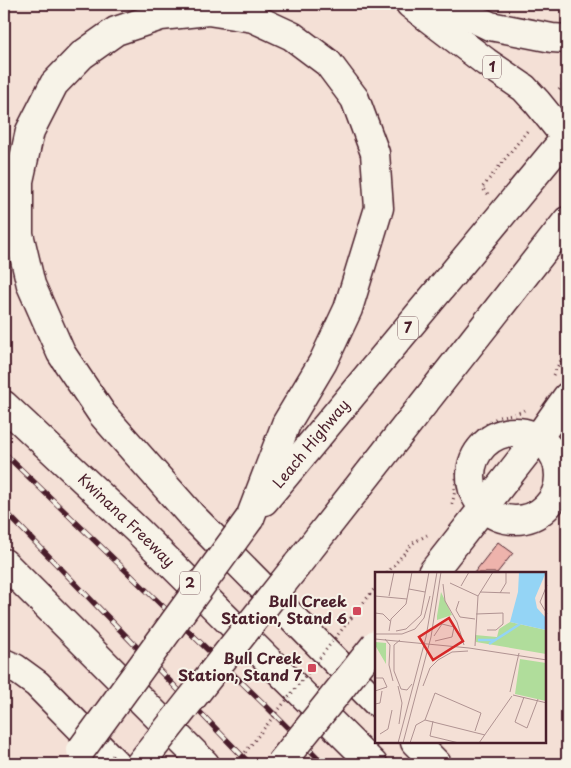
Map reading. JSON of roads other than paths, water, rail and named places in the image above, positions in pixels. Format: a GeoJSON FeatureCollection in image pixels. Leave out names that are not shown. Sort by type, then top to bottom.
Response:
{"type":"FeatureCollection","features":[{"type":"Feature","properties":{"kind":"main road","name":"1"},"geometry":{"type":"LineString","coordinates":[[410,4],[486,62],[524,88],[567,138]]}},
{"type":"Feature","properties":{"kind":"main road"},"geometry":{"type":"LineString","coordinates":[[444,4],[490,26],[552,38],[567,39]]}},
{"type":"Feature","properties":{"kind":"main road"},"geometry":{"type":"LineString","coordinates":[[250,518],[286,424],[323,362],[348,309],[378,208],[375,152],[355,99],[328,63],[292,36],[252,18],[208,10],[161,16],[116,31],[82,55],[54,84],[30,131],[19,181],[19,234],[31,285],[61,353],[102,414],[191,515],[375,701]]}},
{"type":"Feature","properties":{"kind":"main road","name":"Leach Highway"},"geometry":{"type":"LineString","coordinates":[[76,757],[250,518],[567,138]]}},
{"type":"Feature","properties":{"kind":"main road"},"geometry":{"type":"LineString","coordinates":[[140,764],[567,221]]}},
{"type":"Feature","properties":{"kind":"main road"},"geometry":{"type":"LineString","coordinates":[[433,572],[538,438],[558,388]]}},
{"type":"Feature","properties":{"kind":"main road","name":"Kwinana Freeway"},"geometry":{"type":"LineString","coordinates":[[4,405],[137,530],[373,764]]}},
{"type":"Feature","properties":{"kind":"main road"},"geometry":{"type":"LineString","coordinates":[[511,432],[525,433],[538,438],[549,448],[556,460],[559,475],[557,490],[550,503],[539,513],[526,518],[511,520],[497,516],[485,507],[476,496],[472,482],[472,468],[477,455],[486,444],[497,436],[511,432]]}},
{"type":"Feature","properties":{"kind":"main road"},"geometry":{"type":"LineString","coordinates":[[4,563],[205,764]]}},
{"type":"Feature","properties":{"kind":"main road"},"geometry":{"type":"LineString","coordinates":[[79,636],[184,764]]}},
{"type":"Feature","properties":{"kind":"main road"},"geometry":{"type":"LineString","coordinates":[[280,764],[375,645]]}},
{"type":"Feature","properties":{"kind":"main road"},"geometry":{"type":"LineString","coordinates":[[4,662],[37,684],[116,764]]}},
{"type":"Feature","properties":{"kind":"main road"},"geometry":{"type":"LineString","coordinates":[[416,743],[437,764]]}},
{"type":"Feature","properties":{"kind":"railway"},"geometry":{"type":"LineString","coordinates":[[4,453],[324,764]]}},
{"type":"Feature","properties":{"kind":"railway"},"geometry":{"type":"LineString","coordinates":[[4,510],[250,764]]}},
{"type":"Feature","properties":{"kind":"place","name":"Bull Creek Station, Stand 6"},"geometry":{"type":"Point","coordinates":[357,611]}},
{"type":"Feature","properties":{"kind":"place","name":"Bull Creek Station, Stand 7"},"geometry":{"type":"Point","coordinates":[312,668]}}]}
